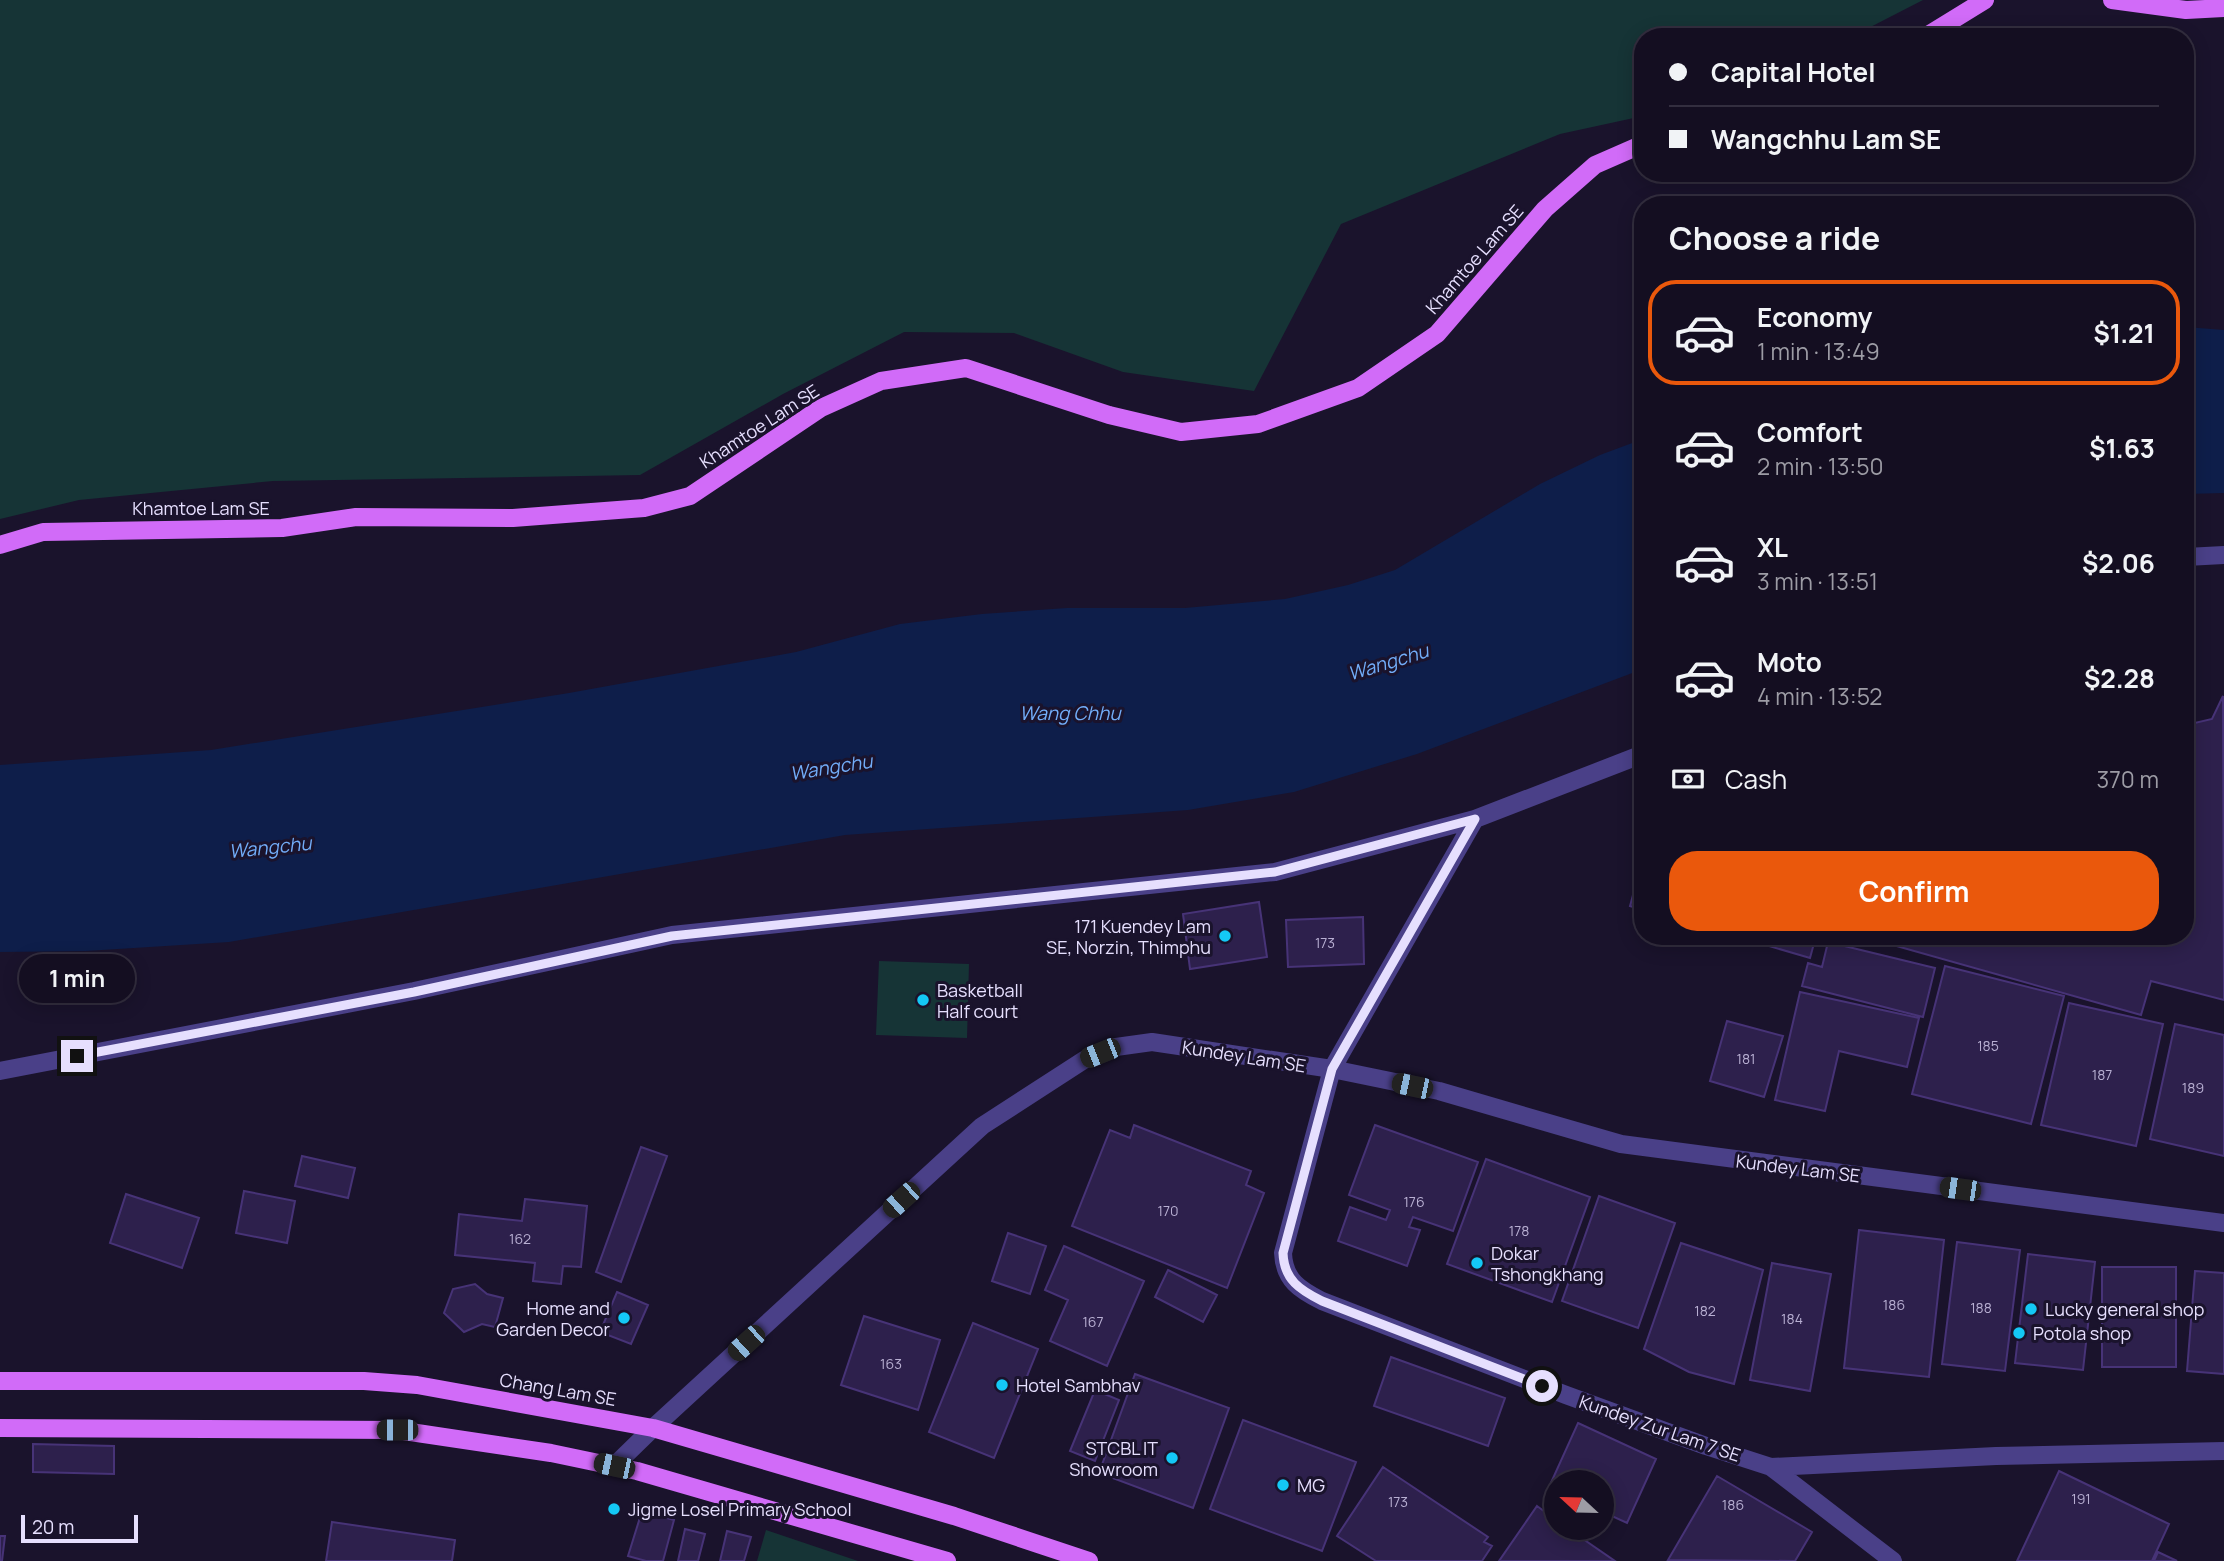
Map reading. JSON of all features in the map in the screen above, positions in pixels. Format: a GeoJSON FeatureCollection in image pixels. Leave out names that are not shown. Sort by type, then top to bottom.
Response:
{"type":"FeatureCollection","features":[{"type":"Feature","properties":{"kind":"main road"},"geometry":{"type":"LineString","coordinates":[[1940,28],[1985,0]]}},
{"type":"Feature","properties":{"kind":"main road"},"geometry":{"type":"LineString","coordinates":[[2112,0],[2186,10],[2224,8]]}},
{"type":"Feature","properties":{"kind":"main road","name":"Khamtoe Lam SE"},"geometry":{"type":"LineString","coordinates":[[0,545],[43,532],[282,528],[356,517],[513,518],[644,508],[690,496],[821,408],[881,381],[965,368],[1109,415],[1181,432],[1258,424],[1358,388],[1437,334],[1545,209],[1595,165],[1634,148]]}},
{"type":"Feature","properties":{"kind":"main road","name":"Chang Lam SE"},"geometry":{"type":"LineString","coordinates":[[0,1381],[364,1381],[417,1385],[653,1428],[954,1516],[1089,1561]]}},
{"type":"Feature","properties":{"kind":"main road"},"geometry":{"type":"LineString","coordinates":[[0,1428],[397,1430],[551,1453],[614,1466],[947,1561]]}},
{"type":"Feature","properties":{"kind":"street"},"geometry":{"type":"LineString","coordinates":[[2194,557],[2224,555]]}},
{"type":"Feature","properties":{"kind":"street"},"geometry":{"type":"LineString","coordinates":[[0,1071],[414,992],[672,936],[1275,872],[1475,819],[1634,757]]}},
{"type":"Feature","properties":{"kind":"street","name":"Kundey Zur Lam 7 SE"},"geometry":{"type":"LineString","coordinates":[[1475,819],[1332,1069],[1283,1253],[1284,1267],[1301,1290],[1322,1301],[1566,1395],[1771,1467],[2224,1451]]}},
{"type":"Feature","properties":{"kind":"street","name":"Kundey Lam SE"},"geometry":{"type":"LineString","coordinates":[[614,1466],[982,1126],[1084,1060],[1116,1047],[1152,1042],[1332,1069],[1439,1091],[1621,1144],[2224,1223]]}},
{"type":"Feature","properties":{"kind":"street"},"geometry":{"type":"LineString","coordinates":[[1771,1467],[1894,1561]]}},
{"type":"Feature","properties":{"kind":"green space"},"geometry":{"type":"Polygon","coordinates":[[[0,0],[1923,0],[1869,28],[1634,28],[1634,118],[1560,134],[1341,224],[1254,391],[1123,372],[1014,333],[904,332],[783,394],[640,475],[273,481],[79,500],[0,519],[0,0]]]}},
{"type":"Feature","properties":{"kind":"green space","name":"Basketball Half court"},"geometry":{"type":"Polygon","coordinates":[[[879,961],[969,964],[967,1038],[876,1035],[879,961]]]}},
{"type":"Feature","properties":{"kind":"green space"},"geometry":{"type":"Polygon","coordinates":[[[766,1530],[858,1561],[757,1561],[766,1530]]]}},
{"type":"Feature","properties":{"kind":"water"},"geometry":{"type":"Polygon","coordinates":[[[2194,328],[2224,330],[2224,493],[2194,494],[2194,328]]]}},
{"type":"Feature","properties":{"kind":"water","name":"Wang Chhu"},"geometry":{"type":"Polygon","coordinates":[[[1634,442],[1634,672],[1417,754],[1294,792],[1188,810],[845,835],[229,942],[86,951],[0,952],[0,765],[211,750],[569,693],[796,652],[900,624],[982,614],[1067,608],[1185,608],[1285,599],[1348,585],[1395,570],[1540,484],[1600,455],[1634,442]]]}},
{"type":"Feature","properties":{"kind":"building"},"geometry":{"type":"Polygon","coordinates":[[[2223,696],[2224,1000],[2151,981],[2141,1015],[1893,945],[2194,945],[2194,723],[2212,719],[2223,696]]]}},
{"type":"Feature","properties":{"kind":"building"},"geometry":{"type":"Polygon","coordinates":[[[1634,891],[1634,907],[1630,906],[1634,891]]]}},
{"type":"Feature","properties":{"kind":"building","name":"171 Kuendey Lam SE, Norzin, Thimphu"},"geometry":{"type":"Polygon","coordinates":[[[1259,902],[1267,957],[1190,969],[1183,914],[1259,902]]]}},
{"type":"Feature","properties":{"kind":"building"},"geometry":{"type":"Polygon","coordinates":[[[1363,917],[1364,964],[1288,967],[1286,920],[1363,917]]]}},
{"type":"Feature","properties":{"kind":"building"},"geometry":{"type":"Polygon","coordinates":[[[1766,945],[1814,945],[1810,958],[1766,945]]]}},
{"type":"Feature","properties":{"kind":"building"},"geometry":{"type":"Polygon","coordinates":[[[1827,945],[1840,945],[1935,968],[1923,1017],[1802,986],[1808,963],[1822,967],[1827,945]]]}},
{"type":"Feature","properties":{"kind":"building"},"geometry":{"type":"Polygon","coordinates":[[[1945,966],[2064,996],[2031,1124],[1912,1094],[1945,966]]]}},
{"type":"Feature","properties":{"kind":"building"},"geometry":{"type":"Polygon","coordinates":[[[1800,992],[1919,1018],[1907,1067],[1839,1051],[1825,1111],[1775,1100],[1800,992]]]}},
{"type":"Feature","properties":{"kind":"building"},"geometry":{"type":"Polygon","coordinates":[[[2069,1003],[2163,1024],[2136,1146],[2041,1125],[2069,1003]]]}},
{"type":"Feature","properties":{"kind":"building"},"geometry":{"type":"Polygon","coordinates":[[[1727,1021],[1783,1036],[1764,1097],[1710,1081],[1727,1021]]]}},
{"type":"Feature","properties":{"kind":"building"},"geometry":{"type":"Polygon","coordinates":[[[2175,1024],[2224,1035],[2224,1156],[2150,1139],[2175,1024]]]}},
{"type":"Feature","properties":{"kind":"building"},"geometry":{"type":"Polygon","coordinates":[[[1134,1125],[1251,1171],[1246,1185],[1264,1193],[1227,1288],[1072,1226],[1110,1130],[1130,1138],[1134,1125]]]}},
{"type":"Feature","properties":{"kind":"building"},"geometry":{"type":"Polygon","coordinates":[[[1375,1125],[1478,1162],[1453,1231],[1413,1217],[1409,1227],[1420,1230],[1407,1266],[1338,1241],[1350,1207],[1386,1220],[1390,1210],[1349,1195],[1375,1125]]]}},
{"type":"Feature","properties":{"kind":"building"},"geometry":{"type":"Polygon","coordinates":[[[641,1147],[667,1156],[621,1282],[596,1272],[641,1147]]]}},
{"type":"Feature","properties":{"kind":"building"},"geometry":{"type":"Polygon","coordinates":[[[302,1156],[355,1168],[348,1198],[295,1186],[302,1156]]]}},
{"type":"Feature","properties":{"kind":"building"},"geometry":{"type":"Polygon","coordinates":[[[1486,1159],[1590,1197],[1552,1302],[1447,1264],[1486,1159]]]}},
{"type":"Feature","properties":{"kind":"building"},"geometry":{"type":"Polygon","coordinates":[[[244,1191],[295,1201],[287,1243],[236,1233],[244,1191]]]}},
{"type":"Feature","properties":{"kind":"building"},"geometry":{"type":"Polygon","coordinates":[[[126,1194],[199,1218],[182,1268],[110,1243],[126,1194]]]}},
{"type":"Feature","properties":{"kind":"building"},"geometry":{"type":"Polygon","coordinates":[[[1599,1196],[1675,1223],[1638,1328],[1562,1301],[1599,1196]]]}},
{"type":"Feature","properties":{"kind":"building"},"geometry":{"type":"Polygon","coordinates":[[[525,1199],[587,1206],[581,1267],[563,1266],[561,1284],[533,1281],[535,1263],[455,1255],[459,1214],[522,1221],[525,1199]]]}},
{"type":"Feature","properties":{"kind":"building"},"geometry":{"type":"Polygon","coordinates":[[[1859,1230],[1944,1240],[1929,1377],[1844,1368],[1859,1230]]]}},
{"type":"Feature","properties":{"kind":"building"},"geometry":{"type":"Polygon","coordinates":[[[1008,1233],[1046,1246],[1030,1294],[992,1281],[1008,1233]]]}},
{"type":"Feature","properties":{"kind":"building"},"geometry":{"type":"Polygon","coordinates":[[[1957,1242],[2020,1250],[2005,1371],[1942,1364],[1957,1242]]]}},
{"type":"Feature","properties":{"kind":"building"},"geometry":{"type":"Polygon","coordinates":[[[1681,1243],[1763,1270],[1734,1384],[1689,1372],[1644,1349],[1681,1243]]]}},
{"type":"Feature","properties":{"kind":"building"},"geometry":{"type":"Polygon","coordinates":[[[1064,1246],[1144,1281],[1107,1366],[1050,1341],[1068,1300],[1045,1290],[1064,1246]]]}},
{"type":"Feature","properties":{"kind":"building"},"geometry":{"type":"Polygon","coordinates":[[[2028,1254],[2095,1262],[2083,1370],[2015,1363],[2028,1254]]]}},
{"type":"Feature","properties":{"kind":"building"},"geometry":{"type":"Polygon","coordinates":[[[1772,1263],[1831,1274],[1810,1391],[1750,1380],[1772,1263]]]}},
{"type":"Feature","properties":{"kind":"building"},"geometry":{"type":"Polygon","coordinates":[[[2102,1267],[2176,1267],[2176,1367],[2102,1367],[2102,1267]]]}},
{"type":"Feature","properties":{"kind":"building"},"geometry":{"type":"Polygon","coordinates":[[[1168,1270],[1217,1295],[1203,1322],[1155,1297],[1168,1270]]]}},
{"type":"Feature","properties":{"kind":"building"},"geometry":{"type":"Polygon","coordinates":[[[2195,1271],[2224,1273],[2224,1374],[2187,1371],[2195,1271]]]}},
{"type":"Feature","properties":{"kind":"building"},"geometry":{"type":"Polygon","coordinates":[[[475,1284],[487,1294],[503,1298],[495,1327],[482,1324],[464,1332],[444,1313],[453,1289],[475,1284]]]}},
{"type":"Feature","properties":{"kind":"building","name":"Home and Garden Decor"},"geometry":{"type":"Polygon","coordinates":[[[617,1292],[648,1305],[631,1344],[600,1332],[617,1292]]]}},
{"type":"Feature","properties":{"kind":"building"},"geometry":{"type":"Polygon","coordinates":[[[864,1316],[940,1340],[918,1410],[841,1385],[864,1316]]]}},
{"type":"Feature","properties":{"kind":"building"},"geometry":{"type":"Polygon","coordinates":[[[973,1323],[1038,1349],[994,1458],[929,1432],[973,1323]]]}},
{"type":"Feature","properties":{"kind":"building"},"geometry":{"type":"Polygon","coordinates":[[[1391,1357],[1505,1398],[1488,1446],[1374,1406],[1391,1357]]]}},
{"type":"Feature","properties":{"kind":"building"},"geometry":{"type":"Polygon","coordinates":[[[1135,1374],[1229,1408],[1193,1508],[1099,1473],[1135,1374]]]}},
{"type":"Feature","properties":{"kind":"building"},"geometry":{"type":"Polygon","coordinates":[[[1095,1390],[1119,1400],[1095,1461],[1070,1451],[1095,1390]]]}},
{"type":"Feature","properties":{"kind":"building","name":"MG"},"geometry":{"type":"Polygon","coordinates":[[[1243,1420],[1356,1462],[1322,1551],[1210,1509],[1243,1420]]]}},
{"type":"Feature","properties":{"kind":"building"},"geometry":{"type":"Polygon","coordinates":[[[1578,1423],[1656,1459],[1627,1523],[1614,1517],[1614,1470],[1557,1470],[1578,1423]]]}},
{"type":"Feature","properties":{"kind":"building"},"geometry":{"type":"Polygon","coordinates":[[[33,1444],[114,1446],[114,1474],[33,1472],[33,1444]]]}},
{"type":"Feature","properties":{"kind":"building"},"geometry":{"type":"Polygon","coordinates":[[[1383,1467],[1488,1537],[1484,1542],[1492,1546],[1482,1561],[1376,1561],[1337,1536],[1383,1467]]]}},
{"type":"Feature","properties":{"kind":"building"},"geometry":{"type":"Polygon","coordinates":[[[2059,1471],[2169,1524],[2152,1561],[2017,1561],[2059,1471]]]}},
{"type":"Feature","properties":{"kind":"building"},"geometry":{"type":"Polygon","coordinates":[[[1717,1476],[1812,1532],[1795,1561],[1668,1560],[1717,1476]]]}},
{"type":"Feature","properties":{"kind":"building"},"geometry":{"type":"Polygon","coordinates":[[[1537,1506],[1544,1511],[1544,1540],[1584,1540],[1615,1561],[1499,1561],[1537,1506]]]}},
{"type":"Feature","properties":{"kind":"building"},"geometry":{"type":"Polygon","coordinates":[[[642,1511],[674,1520],[663,1561],[646,1561],[628,1556],[642,1511]]]}},
{"type":"Feature","properties":{"kind":"building"},"geometry":{"type":"Polygon","coordinates":[[[332,1522],[455,1540],[452,1561],[326,1561],[332,1522]]]}},
{"type":"Feature","properties":{"kind":"building"},"geometry":{"type":"Polygon","coordinates":[[[685,1529],[705,1534],[698,1561],[678,1561],[685,1529]]]}},
{"type":"Feature","properties":{"kind":"building"},"geometry":{"type":"Polygon","coordinates":[[[727,1531],[751,1537],[744,1561],[720,1561],[727,1531]]]}},
{"type":"Feature","properties":{"kind":"building"},"geometry":{"type":"Polygon","coordinates":[[[0,1536],[5,1536],[2,1561],[0,1561],[0,1536]]]}},
{"type":"Feature","properties":{"kind":"building"},"geometry":{"type":"Polygon","coordinates":[[[2158,1552],[2177,1561],[2154,1561],[2158,1552]]]}},
{"type":"Feature","properties":{"kind":"place","name":"171 Kuendey Lam SE, Norzin, Thimphu"},"geometry":{"type":"Point","coordinates":[1225,936]}},
{"type":"Feature","properties":{"kind":"place","name":"Basketball Half court"},"geometry":{"type":"Point","coordinates":[923,1000]}},
{"type":"Feature","properties":{"kind":"place","name":"Dokar Tshongkhang"},"geometry":{"type":"Point","coordinates":[1477,1263]}},
{"type":"Feature","properties":{"kind":"place","name":"Lucky general shop"},"geometry":{"type":"Point","coordinates":[2031,1309]}},
{"type":"Feature","properties":{"kind":"place","name":"Home and Garden Decor"},"geometry":{"type":"Point","coordinates":[624,1318]}},
{"type":"Feature","properties":{"kind":"place","name":"Potola shop"},"geometry":{"type":"Point","coordinates":[2019,1333]}},
{"type":"Feature","properties":{"kind":"place","name":"Hotel Sambhav"},"geometry":{"type":"Point","coordinates":[1002,1385]}},
{"type":"Feature","properties":{"kind":"place","name":"STCBL IT Showroom"},"geometry":{"type":"Point","coordinates":[1172,1458]}},
{"type":"Feature","properties":{"kind":"place","name":"MG"},"geometry":{"type":"Point","coordinates":[1283,1485]}},
{"type":"Feature","properties":{"kind":"place","name":"Jigme Losel Primary School"},"geometry":{"type":"Point","coordinates":[614,1509]}},
{"type":"Feature","properties":{"kind":"route"},"geometry":{"type":"LineString","coordinates":[[77,1056],[414,992],[672,936],[1275,872],[1475,819],[1332,1069],[1283,1253],[1284,1267],[1301,1290],[1322,1301],[1542,1386]]}},
{"type":"Feature","properties":{"kind":"water label","name":"Wangchu"},"geometry":{"type":"Point","coordinates":[1388,662]}},
{"type":"Feature","properties":{"kind":"water label","name":"Wangchu"},"geometry":{"type":"Point","coordinates":[831,767]}},
{"type":"Feature","properties":{"kind":"water label","name":"Wangchu"},"geometry":{"type":"Point","coordinates":[270,847]}}]}
